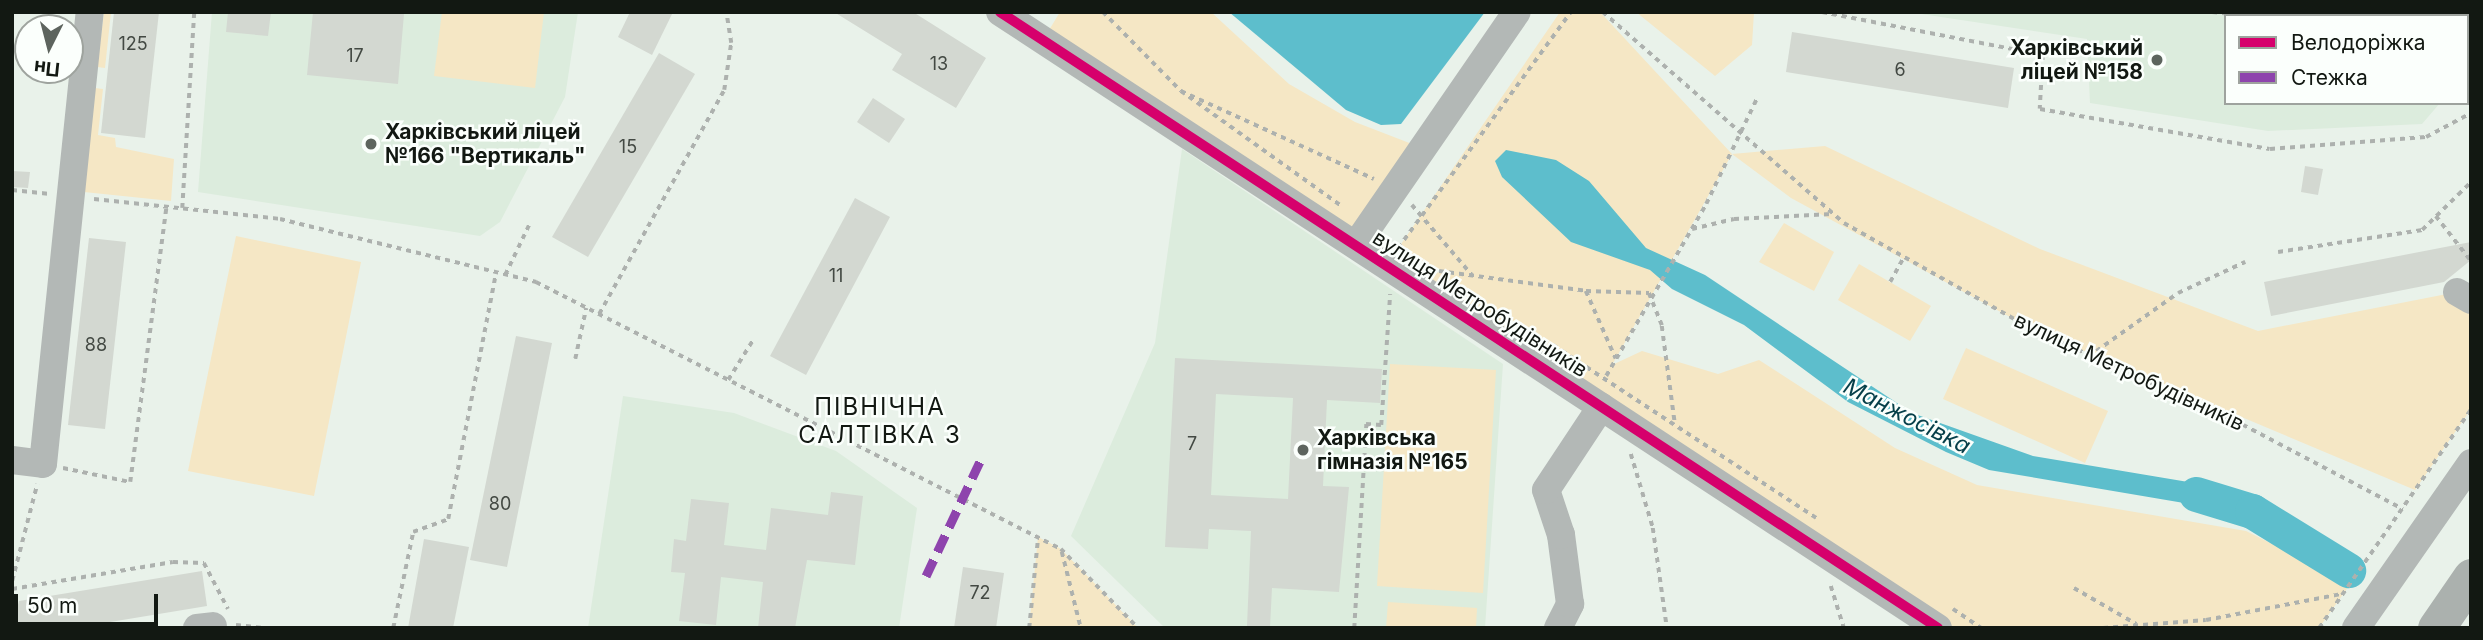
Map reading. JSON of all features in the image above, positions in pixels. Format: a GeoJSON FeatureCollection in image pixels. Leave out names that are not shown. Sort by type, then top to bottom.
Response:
{"type":"FeatureCollection","features":[{"type":"Feature","properties":{"kind":"main road"},"geometry":{"type":"LineString","coordinates":[[2440,621],[2471,577]]}},
{"type":"Feature","properties":{"kind":"street"},"geometry":{"type":"LineString","coordinates":[[12,460],[43,464],[68,196],[90,12]]}},
{"type":"Feature","properties":{"kind":"street","name":"вулиця Метробудівників"},"geometry":{"type":"LineString","coordinates":[[1000,12],[1363,236],[1611,413],[1820,550],[1943,616]]}},
{"type":"Feature","properties":{"kind":"street"},"geometry":{"type":"LineString","coordinates":[[1363,236],[1396,193],[1517,12]]}},
{"type":"Feature","properties":{"kind":"street"},"geometry":{"type":"LineString","coordinates":[[1558,628],[1570,604],[1561,535],[1546,490],[1611,413]]}},
{"type":"Feature","properties":{"kind":"street"},"geometry":{"type":"LineString","coordinates":[[2356,628],[2471,463]]}},
{"type":"Feature","properties":{"kind":"path"},"geometry":{"type":"LineString","coordinates":[[182,208],[194,12]]}},
{"type":"Feature","properties":{"kind":"path"},"geometry":{"type":"LineString","coordinates":[[599,314],[724,90],[731,43],[726,12]]}},
{"type":"Feature","properties":{"kind":"path"},"geometry":{"type":"LineString","coordinates":[[1103,12],[1181,91],[1363,236],[1407,256]]}},
{"type":"Feature","properties":{"kind":"path"},"geometry":{"type":"LineString","coordinates":[[1397,250],[1571,12]]}},
{"type":"Feature","properties":{"kind":"path"},"geometry":{"type":"LineString","coordinates":[[1822,12],[2043,55],[2040,109],[2270,149],[2426,136],[2471,113]]}},
{"type":"Feature","properties":{"kind":"path"},"geometry":{"type":"LineString","coordinates":[[2212,12],[2240,14]]}},
{"type":"Feature","properties":{"kind":"path"},"geometry":{"type":"LineString","coordinates":[[1181,91],[1396,193],[1422,213],[1472,275]]}},
{"type":"Feature","properties":{"kind":"path"},"geometry":{"type":"LineString","coordinates":[[1606,376],[1649,293],[1662,281],[1692,229],[1758,98]]}},
{"type":"Feature","properties":{"kind":"path"},"geometry":{"type":"LineString","coordinates":[[2278,252],[2422,230],[2471,182]]}},
{"type":"Feature","properties":{"kind":"path"},"geometry":{"type":"LineString","coordinates":[[12,190],[281,219],[505,275],[599,314],[1061,549],[1138,628]]}},
{"type":"Feature","properties":{"kind":"path"},"geometry":{"type":"LineString","coordinates":[[12,581],[43,464],[130,482],[166,206]]}},
{"type":"Feature","properties":{"kind":"path"},"geometry":{"type":"LineString","coordinates":[[1692,229],[1734,219],[1833,214]]}},
{"type":"Feature","properties":{"kind":"path"},"geometry":{"type":"LineString","coordinates":[[2436,216],[2471,261]]}},
{"type":"Feature","properties":{"kind":"path"},"geometry":{"type":"LineString","coordinates":[[505,275],[529,225]]}},
{"type":"Feature","properties":{"kind":"path"},"geometry":{"type":"LineString","coordinates":[[1890,282],[1904,257]]}},
{"type":"Feature","properties":{"kind":"path"},"geometry":{"type":"LineString","coordinates":[[2088,357],[2178,293],[2245,262]]}},
{"type":"Feature","properties":{"kind":"path"},"geometry":{"type":"LineString","coordinates":[[1450,284],[1426,269],[1586,291],[1649,293]]}},
{"type":"Feature","properties":{"kind":"path"},"geometry":{"type":"LineString","coordinates":[[393,628],[413,532],[449,519],[496,273]]}},
{"type":"Feature","properties":{"kind":"path"},"geometry":{"type":"LineString","coordinates":[[1354,628],[1366,424],[1381,425],[1391,289]]}},
{"type":"Feature","properties":{"kind":"path"},"geometry":{"type":"LineString","coordinates":[[1586,291],[1616,359]]}},
{"type":"Feature","properties":{"kind":"path"},"geometry":{"type":"LineString","coordinates":[[1649,293],[1662,326],[1675,423]]}},
{"type":"Feature","properties":{"kind":"path"},"geometry":{"type":"LineString","coordinates":[[575,359],[586,308]]}},
{"type":"Feature","properties":{"kind":"path"},"geometry":{"type":"LineString","coordinates":[[728,380],[753,340]]}},
{"type":"Feature","properties":{"kind":"path"},"geometry":{"type":"LineString","coordinates":[[1546,341],[1606,376],[1822,522]]}},
{"type":"Feature","properties":{"kind":"path"},"geometry":{"type":"LineString","coordinates":[[2319,628],[2471,409]]}},
{"type":"Feature","properties":{"kind":"path"},"geometry":{"type":"LineString","coordinates":[[1611,413],[1653,528],[1667,628]]}},
{"type":"Feature","properties":{"kind":"path"},"geometry":{"type":"LineString","coordinates":[[1029,628],[1038,537]]}},
{"type":"Feature","properties":{"kind":"path"},"geometry":{"type":"LineString","coordinates":[[1061,549],[1081,628]]}},
{"type":"Feature","properties":{"kind":"path"},"geometry":{"type":"LineString","coordinates":[[1820,550],[1844,628]]}},
{"type":"Feature","properties":{"kind":"path"},"geometry":{"type":"LineString","coordinates":[[12,589],[173,562],[204,563],[223,592],[214,626],[264,628]]}},
{"type":"Feature","properties":{"kind":"path"},"geometry":{"type":"LineString","coordinates":[[2074,588],[2137,625]]}},
{"type":"Feature","properties":{"kind":"path"},"geometry":{"type":"LineString","coordinates":[[2103,628],[2206,620],[2343,594]]}},
{"type":"Feature","properties":{"kind":"path"},"geometry":{"type":"LineString","coordinates":[[1943,616],[1981,628]]}},
{"type":"Feature","properties":{"kind":"shaded area"},"geometry":{"type":"Polygon","coordinates":[[[104,12],[111,12],[105,68],[97,67],[104,12]]]}},
{"type":"Feature","properties":{"kind":"shaded area","name":"Харківський ліцей №166 \"Вертикаль\""},"geometry":{"type":"Polygon","coordinates":[[[212,12],[578,12],[565,97],[500,222],[480,236],[198,192],[212,12]]]}},
{"type":"Feature","properties":{"kind":"shaded area"},"geometry":{"type":"Polygon","coordinates":[[[442,12],[544,12],[535,88],[434,76],[442,12]]]}},
{"type":"Feature","properties":{"kind":"shaded area"},"geometry":{"type":"Polygon","coordinates":[[[1060,12],[1211,12],[1289,84],[1355,122],[1412,144],[1346,240],[1043,40],[1060,12]]]}},
{"type":"Feature","properties":{"kind":"shaded area"},"geometry":{"type":"Polygon","coordinates":[[[1560,12],[1600,12],[1732,154],[1612,365],[1642,351],[1718,374],[1759,360],[1895,448],[1977,485],[2246,531],[2351,583],[2319,628],[1938,628],[1425,291],[1430,275],[1443,271],[1397,250],[1560,12]]]}},
{"type":"Feature","properties":{"kind":"shaded area"},"geometry":{"type":"Polygon","coordinates":[[[1636,12],[1754,12],[1752,45],[1715,76],[1636,12]]]}},
{"type":"Feature","properties":{"kind":"shaded area","name":"Харківський ліцей №158"},"geometry":{"type":"Polygon","coordinates":[[[1908,12],[2471,12],[2471,80],[2469,14],[2224,14],[2224,105],[2438,105],[2422,124],[2268,131],[2090,103],[2087,39],[1908,12]]]}},
{"type":"Feature","properties":{"kind":"shaded area"},"geometry":{"type":"Polygon","coordinates":[[[95,88],[103,89],[98,135],[115,138],[116,147],[174,159],[171,201],[84,192],[95,88]]]}},
{"type":"Feature","properties":{"kind":"shaded area"},"geometry":{"type":"Polygon","coordinates":[[[1825,146],[2040,249],[2258,331],[2457,292],[2471,283],[2471,409],[2415,490],[2032,329],[1791,198],[1732,154],[1825,146]]]}},
{"type":"Feature","properties":{"kind":"shaded area","name":"Харківська гімназія №165"},"geometry":{"type":"Polygon","coordinates":[[[1182,149],[1503,364],[1485,628],[1165,628],[1071,536],[1155,343],[1182,149]]]}},
{"type":"Feature","properties":{"kind":"shaded area"},"geometry":{"type":"Polygon","coordinates":[[[1784,223],[1834,252],[1814,291],[1759,262],[1784,223]]]}},
{"type":"Feature","properties":{"kind":"shaded area"},"geometry":{"type":"Polygon","coordinates":[[[236,236],[361,262],[314,496],[188,471],[236,236]]]}},
{"type":"Feature","properties":{"kind":"shaded area"},"geometry":{"type":"Polygon","coordinates":[[[1859,264],[1931,306],[1910,341],[1838,300],[1859,264]]]}},
{"type":"Feature","properties":{"kind":"shaded area"},"geometry":{"type":"Polygon","coordinates":[[[1966,348],[2108,411],[2085,463],[1943,399],[1966,348]]]}},
{"type":"Feature","properties":{"kind":"shaded area"},"geometry":{"type":"Polygon","coordinates":[[[1390,364],[1496,370],[1483,593],[1377,586],[1390,364]]]}},
{"type":"Feature","properties":{"kind":"shaded area"},"geometry":{"type":"Polygon","coordinates":[[[623,396],[734,413],[836,451],[917,508],[899,628],[588,628],[623,396]]]}},
{"type":"Feature","properties":{"kind":"shaded area"},"geometry":{"type":"Polygon","coordinates":[[[1038,537],[1061,549],[1138,628],[1029,628],[1038,537]]]}},
{"type":"Feature","properties":{"kind":"shaded area"},"geometry":{"type":"Polygon","coordinates":[[[1388,602],[1477,608],[1476,628],[1386,628],[1388,602]]]}},
{"type":"Feature","properties":{"kind":"water"},"geometry":{"type":"Polygon","coordinates":[[[1229,12],[1485,12],[1401,124],[1381,125],[1346,110],[1229,12]]]}},
{"type":"Feature","properties":{"kind":"water"},"geometry":{"type":"Polygon","coordinates":[[[1506,150],[1556,160],[1589,181],[1646,248],[1705,275],[1912,413],[2033,456],[2236,490],[2243,513],[1989,470],[1946,452],[1848,402],[1744,325],[1672,289],[1650,270],[1571,242],[1502,177],[1495,161],[1506,150]]]}},
{"type":"Feature","properties":{"kind":"building"},"geometry":{"type":"Polygon","coordinates":[[[114,12],[159,12],[145,138],[101,133],[114,12]]]}},
{"type":"Feature","properties":{"kind":"building"},"geometry":{"type":"Polygon","coordinates":[[[228,12],[271,12],[268,36],[226,32],[228,12]]]}},
{"type":"Feature","properties":{"kind":"building"},"geometry":{"type":"Polygon","coordinates":[[[313,12],[404,14],[398,84],[307,75],[313,12]]]}},
{"type":"Feature","properties":{"kind":"building"},"geometry":{"type":"Polygon","coordinates":[[[630,12],[673,12],[652,55],[618,37],[630,12]]]}},
{"type":"Feature","properties":{"kind":"building"},"geometry":{"type":"Polygon","coordinates":[[[834,12],[913,12],[986,58],[956,108],[892,70],[902,54],[834,12]]]}},
{"type":"Feature","properties":{"kind":"building"},"geometry":{"type":"Polygon","coordinates":[[[1792,32],[2014,68],[2008,108],[1786,72],[1792,32]]]}},
{"type":"Feature","properties":{"kind":"building"},"geometry":{"type":"Polygon","coordinates":[[[659,53],[695,74],[588,257],[552,237],[659,53]]]}},
{"type":"Feature","properties":{"kind":"building"},"geometry":{"type":"Polygon","coordinates":[[[873,98],[905,119],[889,143],[857,122],[873,98]]]}},
{"type":"Feature","properties":{"kind":"building"},"geometry":{"type":"Polygon","coordinates":[[[2305,166],[2323,169],[2318,195],[2301,192],[2305,166]]]}},
{"type":"Feature","properties":{"kind":"building"},"geometry":{"type":"Polygon","coordinates":[[[12,171],[30,172],[28,188],[12,187],[12,171]]]}},
{"type":"Feature","properties":{"kind":"building"},"geometry":{"type":"Polygon","coordinates":[[[855,198],[890,217],[806,375],[770,356],[855,198]]]}},
{"type":"Feature","properties":{"kind":"building"},"geometry":{"type":"Polygon","coordinates":[[[89,238],[126,242],[105,429],[68,425],[89,238]]]}},
{"type":"Feature","properties":{"kind":"building"},"geometry":{"type":"Polygon","coordinates":[[[2471,242],[2471,260],[2444,282],[2271,316],[2264,282],[2471,242]]]}},
{"type":"Feature","properties":{"kind":"building"},"geometry":{"type":"Polygon","coordinates":[[[516,336],[552,343],[507,567],[470,560],[516,336]]]}},
{"type":"Feature","properties":{"kind":"building"},"geometry":{"type":"Polygon","coordinates":[[[1175,358],[1382,369],[1380,403],[1327,400],[1323,486],[1349,487],[1339,592],[1272,588],[1270,628],[1247,626],[1251,531],[1209,529],[1208,549],[1165,547],[1175,358]],[[1216,394],[1211,495],[1288,499],[1293,398],[1216,394]]]}},
{"type":"Feature","properties":{"kind":"building"},"geometry":{"type":"Polygon","coordinates":[[[831,492],[863,496],[855,565],[807,560],[795,628],[758,628],[763,582],[721,577],[716,625],[679,621],[685,573],[671,572],[674,539],[686,541],[691,499],[729,503],[724,545],[766,550],[771,508],[828,515],[831,492]]]}},
{"type":"Feature","properties":{"kind":"building"},"geometry":{"type":"Polygon","coordinates":[[[424,539],[469,547],[453,628],[408,628],[424,539]]]}},
{"type":"Feature","properties":{"kind":"building"},"geometry":{"type":"Polygon","coordinates":[[[963,567],[1004,573],[996,628],[954,628],[963,567]]]}},
{"type":"Feature","properties":{"kind":"building"},"geometry":{"type":"Polygon","coordinates":[[[202,571],[207,606],[74,628],[12,626],[19,601],[202,571]]]}},
{"type":"Feature","properties":{"kind":"waterway","name":"Манжосівка"},"geometry":{"type":"LineString","coordinates":[[2196,494],[2252,511],[2348,570]]}},
{"type":"Feature","properties":{"kind":"marked path"},"geometry":{"type":"LineString","coordinates":[[926,576],[982,457]]}},
{"type":"Feature","properties":{"kind":"cycle path"},"geometry":{"type":"LineString","coordinates":[[1000,12],[1938,628]]}},
{"type":"Feature","properties":{"kind":"place","name":"Харківський ліцей №158"},"geometry":{"type":"Point","coordinates":[2157,60]}},
{"type":"Feature","properties":{"kind":"place","name":"Харківський ліцей №166 \"Вертикаль\""},"geometry":{"type":"Point","coordinates":[371,144]}},
{"type":"Feature","properties":{"kind":"place","name":"Харківська гімназія №165"},"geometry":{"type":"Point","coordinates":[1303,450]}},
{"type":"Feature","properties":{"kind":"district","name":"ПІВНІЧНА САЛТІВКА 3"},"geometry":{"type":"Point","coordinates":[880,421]}}]}
